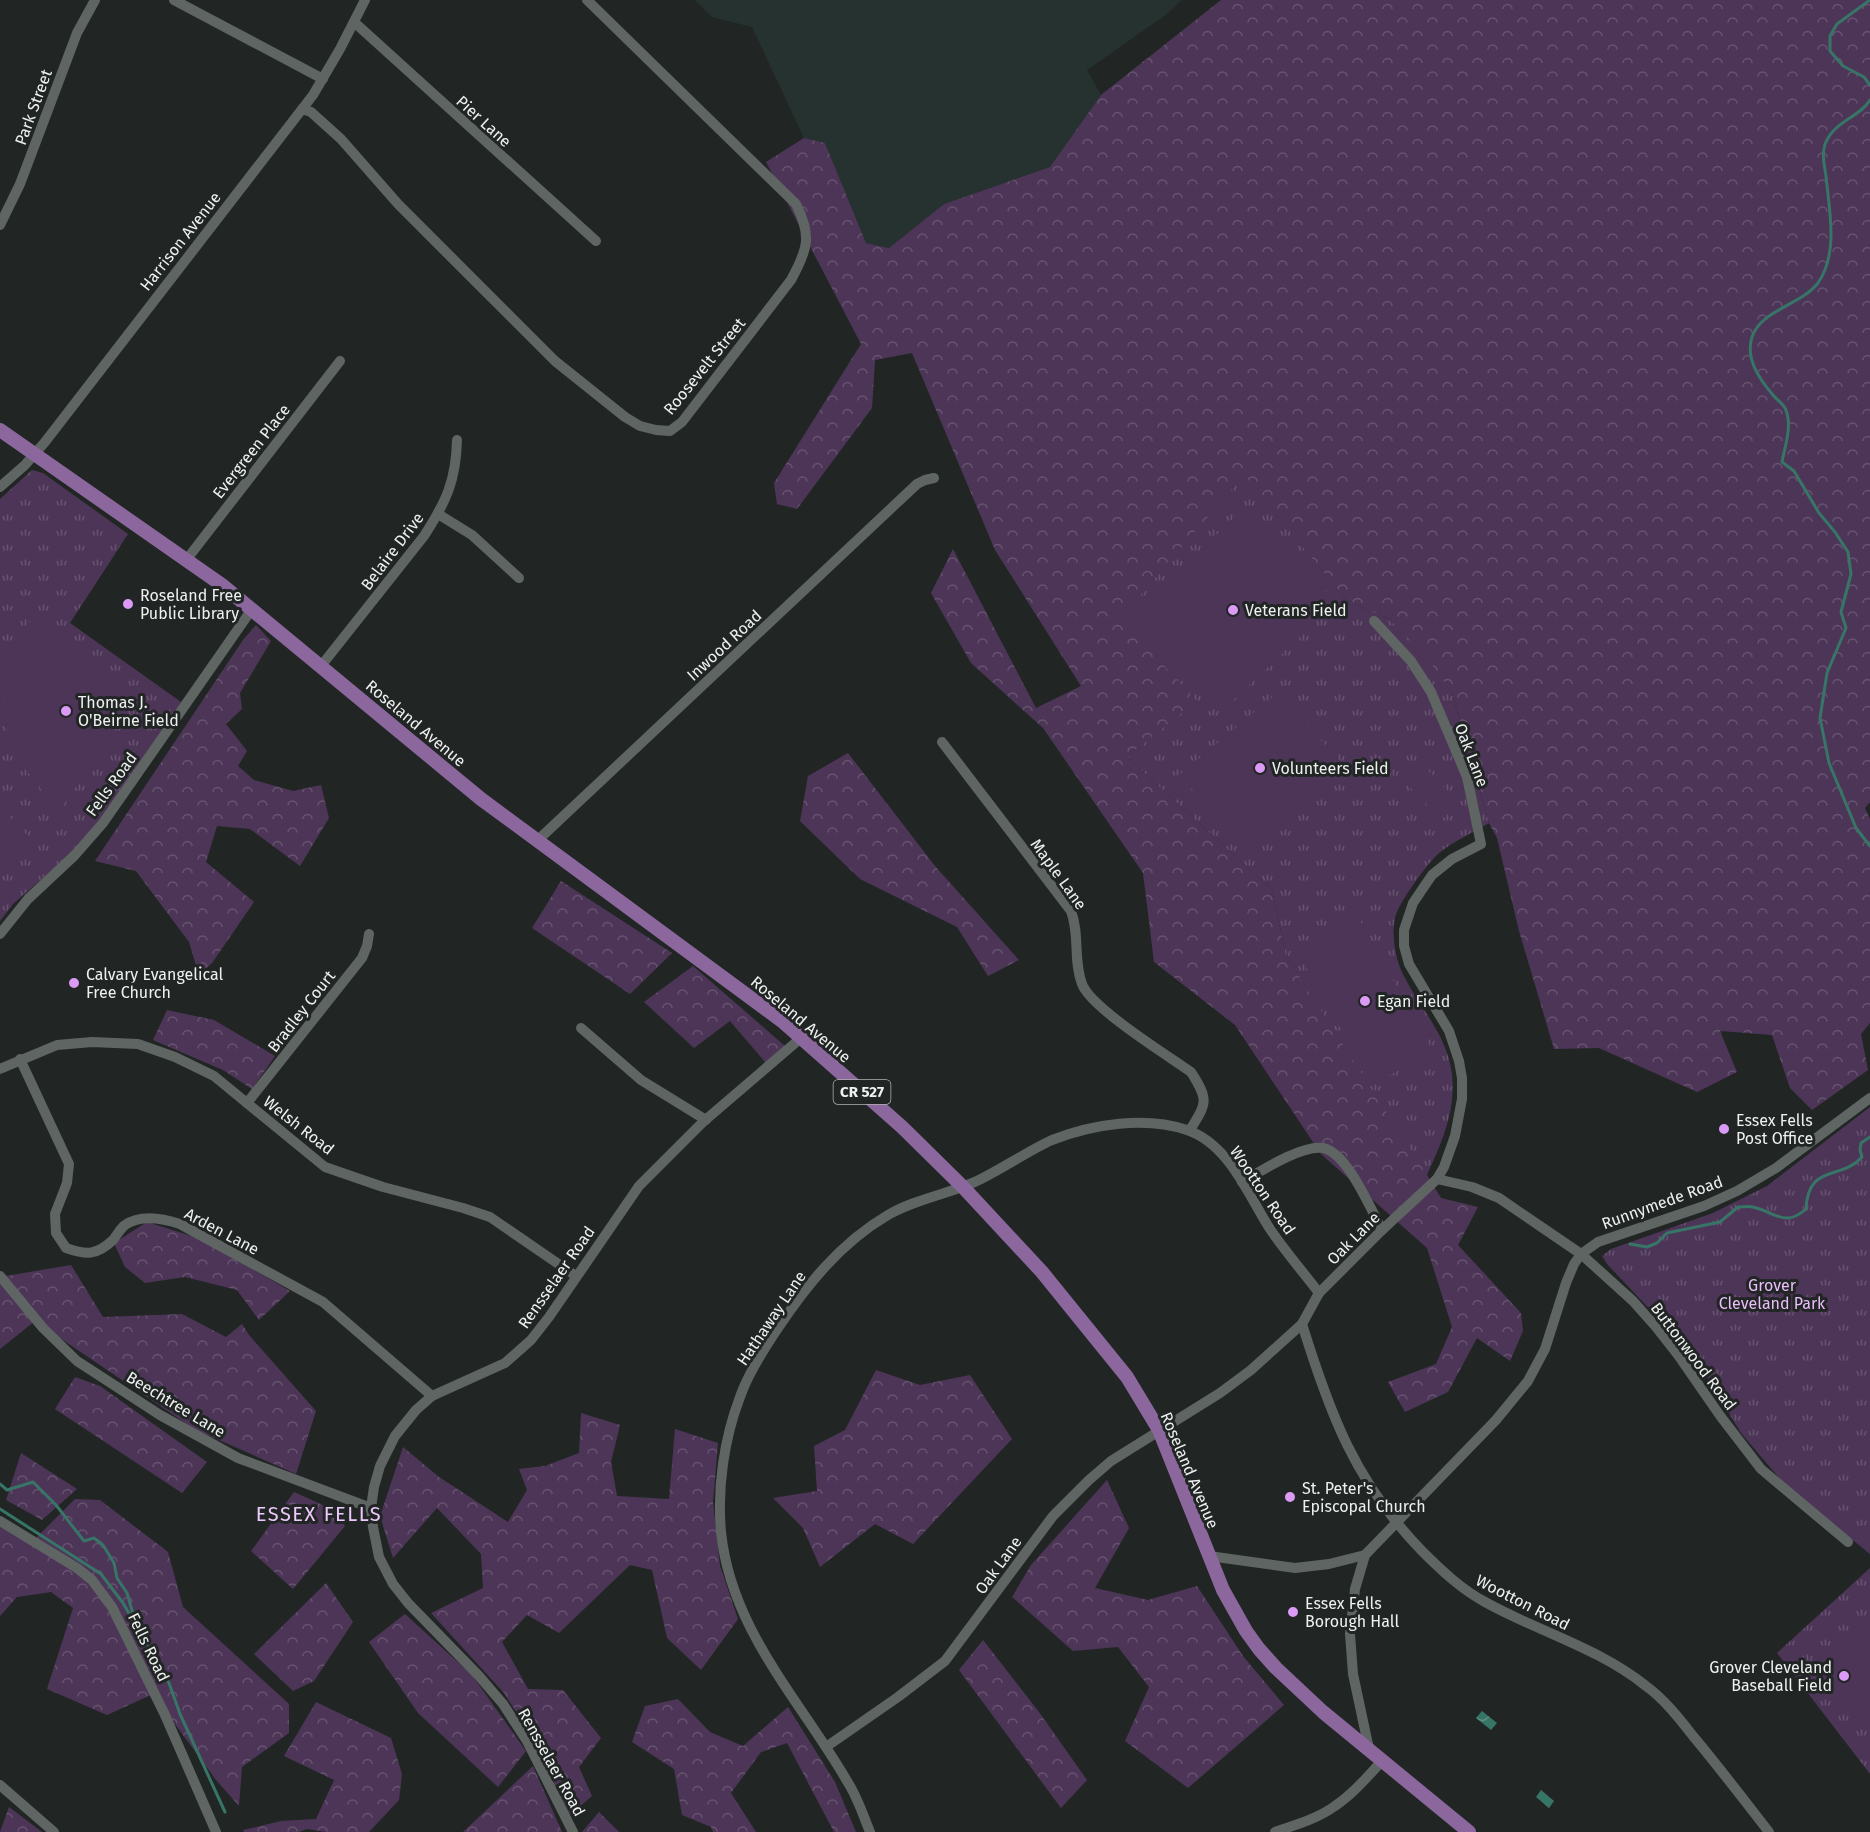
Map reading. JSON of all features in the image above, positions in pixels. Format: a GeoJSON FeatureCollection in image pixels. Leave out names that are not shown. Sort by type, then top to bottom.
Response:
{"type":"FeatureCollection","features":[{"type":"Feature","properties":{"kind":"main road","name":"Roseland Avenue"},"geometry":{"type":"LineString","coordinates":[[0,430],[187,559],[252,609],[473,792],[782,1021],[902,1127],[963,1186],[1042,1272],[1127,1377],[1159,1430],[1234,1612],[1259,1649],[1323,1712],[1469,1832]]}},
{"type":"Feature","properties":{"kind":"street","name":"Park Street"},"geometry":{"type":"LineString","coordinates":[[0,225],[11,207],[77,33],[95,0]]}},
{"type":"Feature","properties":{"kind":"street"},"geometry":{"type":"LineString","coordinates":[[174,0],[323,79]]}},
{"type":"Feature","properties":{"kind":"street","name":"Harrison Avenue"},"geometry":{"type":"LineString","coordinates":[[0,487],[35,453],[302,109],[323,79],[364,0]]}},
{"type":"Feature","properties":{"kind":"street","name":"Roosevelt Street"},"geometry":{"type":"LineString","coordinates":[[302,109],[311,112],[341,139],[398,204],[555,361],[625,417],[640,426],[656,430],[670,430],[682,422],[791,280],[804,257],[808,243],[804,220],[796,204],[587,0]]}},
{"type":"Feature","properties":{"kind":"street","name":"Pier Lane"},"geometry":{"type":"LineString","coordinates":[[354,22],[596,241]]}},
{"type":"Feature","properties":{"kind":"street","name":"Evergreen Place"},"geometry":{"type":"LineString","coordinates":[[187,559],[340,361]]}},
{"type":"Feature","properties":{"kind":"street","name":"Belaire Drive"},"geometry":{"type":"LineString","coordinates":[[321,666],[424,536],[438,514],[451,485],[456,465],[457,440]]}},
{"type":"Feature","properties":{"kind":"street","name":"Inwood Road"},"geometry":{"type":"LineString","coordinates":[[538,840],[917,484],[934,478]]}},
{"type":"Feature","properties":{"kind":"street"},"geometry":{"type":"LineString","coordinates":[[438,514],[472,535],[519,578]]}},
{"type":"Feature","properties":{"kind":"street","name":"Fells Road"},"geometry":{"type":"LineString","coordinates":[[0,934],[28,899],[75,855],[103,822],[252,609]]}},
{"type":"Feature","properties":{"kind":"street","name":"Oak Lane"},"geometry":{"type":"LineString","coordinates":[[826,1747],[945,1661],[1053,1516],[1089,1480],[1111,1461],[1220,1393],[1251,1370],[1302,1324],[1319,1293],[1437,1179],[1444,1167],[1455,1136],[1462,1099],[1462,1078],[1449,1031],[1409,964],[1404,946],[1404,930],[1413,903],[1432,875],[1452,859],[1481,844],[1467,777],[1431,692],[1395,641],[1374,621]]}},
{"type":"Feature","properties":{"kind":"street","name":"Maple Lane"},"geometry":{"type":"LineString","coordinates":[[942,742],[1071,911],[1076,926],[1076,961],[1083,987],[1096,1005],[1191,1072],[1200,1085],[1204,1093],[1203,1109],[1190,1131]]}},
{"type":"Feature","properties":{"kind":"street","name":"Bradley Court"},"geometry":{"type":"LineString","coordinates":[[247,1103],[362,958],[369,934]]}},
{"type":"Feature","properties":{"kind":"street"},"geometry":{"type":"LineString","coordinates":[[581,1028],[640,1080],[706,1120]]}},
{"type":"Feature","properties":{"kind":"street","name":"Rensselaer Road"},"geometry":{"type":"LineString","coordinates":[[573,1832],[527,1741],[503,1704],[393,1584],[379,1557],[371,1508],[380,1466],[394,1436],[416,1410],[432,1396],[506,1363],[531,1340],[639,1185],[706,1120],[801,1038]]}},
{"type":"Feature","properties":{"kind":"street","name":"Welsh Road"},"geometry":{"type":"LineString","coordinates":[[0,1070],[20,1059],[57,1045],[92,1042],[138,1044],[175,1057],[214,1076],[325,1167],[383,1187],[490,1217],[576,1276]]}},
{"type":"Feature","properties":{"kind":"street","name":"Arden Lane"},"geometry":{"type":"LineString","coordinates":[[20,1059],[69,1164],[67,1183],[55,1214],[56,1233],[66,1248],[86,1255],[102,1250],[125,1225],[146,1217],[165,1219],[180,1224],[323,1302],[432,1396]]}},
{"type":"Feature","properties":{"kind":"street","name":"Runnymede Road"},"geometry":{"type":"LineString","coordinates":[[1581,1254],[1598,1242],[1704,1206],[1737,1191],[1776,1168],[1870,1098]]}},
{"type":"Feature","properties":{"kind":"street","name":"Wootton Road"},"geometry":{"type":"LineString","coordinates":[[963,1186],[1052,1141],[1075,1133],[1117,1124],[1151,1123],[1190,1131],[1208,1141],[1226,1158],[1271,1230],[1319,1293]]}},
{"type":"Feature","properties":{"kind":"street"},"geometry":{"type":"LineString","coordinates":[[1242,1182],[1282,1159],[1322,1148],[1331,1152],[1345,1164],[1382,1230]]}},
{"type":"Feature","properties":{"kind":"street","name":"Buttonwood Road"},"geometry":{"type":"LineString","coordinates":[[1437,1179],[1473,1187],[1498,1198],[1581,1254],[1633,1301],[1656,1327],[1761,1469],[1848,1542]]}},
{"type":"Feature","properties":{"kind":"street","name":"Hathaway Lane"},"geometry":{"type":"LineString","coordinates":[[870,1832],[849,1783],[762,1653],[742,1612],[732,1584],[721,1533],[720,1508],[726,1447],[740,1396],[765,1348],[801,1294],[830,1261],[857,1236],[888,1215],[908,1205],[963,1186]]}},
{"type":"Feature","properties":{"kind":"street"},"geometry":{"type":"LineString","coordinates":[[1369,1749],[1354,1685],[1350,1634],[1355,1588],[1365,1555],[1496,1420],[1528,1381],[1545,1349],[1566,1283],[1581,1254]]}},
{"type":"Feature","properties":{"kind":"street","name":"Beechtree Lane"},"geometry":{"type":"LineString","coordinates":[[0,1276],[43,1329],[77,1361],[160,1416],[238,1458],[371,1508]]}},
{"type":"Feature","properties":{"kind":"street","name":"Wootton Road"},"geometry":{"type":"LineString","coordinates":[[1302,1324],[1320,1383],[1356,1466],[1372,1491],[1414,1543],[1453,1581],[1484,1602],[1605,1660],[1646,1686],[1677,1716],[1769,1832]]}},
{"type":"Feature","properties":{"kind":"street","name":"Fells Road"},"geometry":{"type":"LineString","coordinates":[[0,1521],[77,1568],[92,1580],[112,1607],[165,1715],[216,1832]]}},
{"type":"Feature","properties":{"kind":"street"},"geometry":{"type":"LineString","coordinates":[[1209,1556],[1295,1568],[1329,1564],[1365,1555]]}},
{"type":"Feature","properties":{"kind":"street"},"geometry":{"type":"LineString","coordinates":[[1275,1832],[1310,1820],[1334,1807],[1348,1797],[1382,1761]]}},
{"type":"Feature","properties":{"kind":"street"},"geometry":{"type":"LineString","coordinates":[[0,1785],[54,1832]]}},
{"type":"Feature","properties":{"kind":"shaded area"},"geometry":{"type":"Polygon","coordinates":[[[695,0],[1181,0],[1167,14],[1087,70],[1101,95],[1050,167],[944,204],[889,248],[866,243],[825,143],[804,138],[752,27],[712,17],[695,0]]]}},
{"type":"Feature","properties":{"kind":"green space"},"geometry":{"type":"Polygon","coordinates":[[[1221,0],[1870,0],[1870,802],[1865,808],[1870,819],[1870,1023],[1861,1034],[1868,1070],[1812,1110],[1790,1088],[1772,1035],[1720,1031],[1737,1072],[1697,1092],[1599,1048],[1554,1049],[1519,931],[1497,838],[1489,823],[1452,693],[1390,620],[1345,599],[1244,476],[1197,702],[1127,757],[1272,890],[1286,956],[1441,1198],[1478,1207],[1458,1245],[1521,1313],[1523,1331],[1510,1361],[1477,1338],[1448,1392],[1405,1412],[1388,1382],[1436,1364],[1452,1327],[1427,1248],[1321,1154],[1235,1025],[1154,962],[1143,873],[1043,728],[971,663],[931,593],[953,549],[1036,708],[1081,686],[995,550],[912,353],[875,360],[872,408],[797,509],[777,504],[774,483],[861,344],[766,162],[804,138],[825,143],[866,243],[889,248],[944,204],[1050,167],[1101,95],[1221,0]]]}},
{"type":"Feature","properties":{"kind":"green space"},"geometry":{"type":"Polygon","coordinates":[[[32,470],[43,473],[128,534],[70,623],[181,702],[100,821],[75,850],[13,904],[0,921],[0,499],[32,470]]]}},
{"type":"Feature","properties":{"kind":"green space","name":"Egan Field"},"geometry":{"type":"Polygon","coordinates":[[[1244,475],[1345,599],[1390,620],[1426,656],[1452,693],[1489,823],[1453,843],[1435,857],[1412,886],[1395,918],[1395,950],[1402,973],[1440,1036],[1452,1074],[1450,1114],[1443,1138],[1427,1175],[1286,956],[1272,890],[1127,757],[1197,701],[1120,619],[1244,475]]]}},
{"type":"Feature","properties":{"kind":"green space","name":"Veterans Field"},"geometry":{"type":"Polygon","coordinates":[[[1245,507],[1336,602],[1221,712],[1130,617],[1245,507]]]}},
{"type":"Feature","properties":{"kind":"green space","name":"Thomas J. O'Beirne Field"},"geometry":{"type":"Polygon","coordinates":[[[29,621],[42,630],[48,628],[55,639],[138,696],[111,735],[115,743],[97,756],[60,810],[19,760],[6,727],[5,702],[0,694],[0,659],[14,649],[29,621]]]}},
{"type":"Feature","properties":{"kind":"green space"},"geometry":{"type":"Polygon","coordinates":[[[256,625],[271,641],[240,693],[242,709],[226,724],[247,751],[238,766],[254,780],[293,791],[321,785],[329,818],[300,866],[250,829],[217,826],[206,862],[254,902],[212,963],[199,975],[189,942],[136,871],[95,861],[243,640],[256,625]]]}},
{"type":"Feature","properties":{"kind":"green space","name":"Volunteers Field"},"geometry":{"type":"Polygon","coordinates":[[[1277,693],[1340,761],[1246,848],[1179,775],[1277,693]]]}},
{"type":"Feature","properties":{"kind":"green space"},"geometry":{"type":"Polygon","coordinates":[[[848,753],[935,866],[1019,960],[988,976],[957,927],[860,879],[800,821],[808,776],[848,753]]]}},
{"type":"Feature","properties":{"kind":"green space"},"geometry":{"type":"Polygon","coordinates":[[[1427,769],[1459,803],[1441,820],[1409,786],[1427,769]]]}},
{"type":"Feature","properties":{"kind":"green space"},"geometry":{"type":"Polygon","coordinates":[[[0,807],[30,838],[0,867],[0,807]]]}},
{"type":"Feature","properties":{"kind":"green space"},"geometry":{"type":"Polygon","coordinates":[[[561,881],[672,953],[630,994],[532,928],[561,881]]]}},
{"type":"Feature","properties":{"kind":"green space","name":"Egan Field"},"geometry":{"type":"Polygon","coordinates":[[[1358,917],[1433,1051],[1372,1085],[1297,951],[1358,917]]]}},
{"type":"Feature","properties":{"kind":"green space"},"geometry":{"type":"Polygon","coordinates":[[[693,966],[786,1047],[766,1063],[730,1021],[694,1048],[644,1002],[693,966]]]}},
{"type":"Feature","properties":{"kind":"green space"},"geometry":{"type":"Polygon","coordinates":[[[167,1010],[214,1020],[275,1056],[252,1089],[223,1070],[153,1040],[167,1010]]]}},
{"type":"Feature","properties":{"kind":"green space","name":"Grover Cleveland Park"},"geometry":{"type":"Polygon","coordinates":[[[1870,1107],[1870,1554],[1786,1486],[1741,1433],[1694,1356],[1602,1256],[1611,1249],[1713,1213],[1767,1186],[1870,1107]]]}},
{"type":"Feature","properties":{"kind":"green space"},"geometry":{"type":"Polygon","coordinates":[[[147,1222],[201,1239],[290,1291],[259,1320],[237,1290],[185,1277],[145,1283],[125,1267],[114,1243],[147,1222]]]}},
{"type":"Feature","properties":{"kind":"green space"},"geometry":{"type":"Polygon","coordinates":[[[71,1265],[103,1317],[182,1314],[226,1337],[242,1324],[316,1411],[296,1474],[194,1429],[35,1321],[0,1349],[0,1277],[71,1265]]]}},
{"type":"Feature","properties":{"kind":"green space"},"geometry":{"type":"Polygon","coordinates":[[[876,1370],[920,1385],[970,1375],[1012,1439],[913,1544],[875,1524],[820,1567],[803,1528],[773,1498],[817,1491],[814,1446],[845,1430],[876,1370]]]}},
{"type":"Feature","properties":{"kind":"green space"},"geometry":{"type":"Polygon","coordinates":[[[75,1377],[100,1386],[207,1462],[182,1493],[55,1409],[75,1377]]]}},
{"type":"Feature","properties":{"kind":"green space"},"geometry":{"type":"Polygon","coordinates":[[[581,1413],[620,1425],[611,1462],[617,1496],[669,1499],[675,1429],[718,1443],[713,1502],[720,1566],[738,1619],[701,1670],[667,1638],[652,1570],[630,1565],[559,1633],[527,1615],[502,1642],[528,1689],[563,1690],[601,1738],[579,1767],[592,1796],[570,1815],[527,1729],[504,1693],[431,1613],[483,1588],[481,1554],[437,1508],[393,1558],[380,1516],[403,1447],[439,1477],[508,1522],[527,1490],[519,1469],[545,1466],[579,1453],[581,1413]]]}},
{"type":"Feature","properties":{"kind":"green space"},"geometry":{"type":"Polygon","coordinates":[[[21,1453],[77,1489],[42,1520],[6,1500],[21,1453]]]}},
{"type":"Feature","properties":{"kind":"green space"},"geometry":{"type":"Polygon","coordinates":[[[1107,1480],[1129,1528],[1095,1588],[1148,1600],[1197,1586],[1243,1656],[1284,1705],[1188,1788],[1125,1741],[1149,1687],[1118,1647],[1073,1651],[1012,1597],[1031,1565],[1107,1480]]]}},
{"type":"Feature","properties":{"kind":"green space"},"geometry":{"type":"Polygon","coordinates":[[[294,1492],[336,1511],[345,1526],[293,1589],[251,1551],[294,1492]]]}},
{"type":"Feature","properties":{"kind":"green space"},"geometry":{"type":"Polygon","coordinates":[[[75,1499],[100,1500],[168,1552],[183,1607],[289,1704],[289,1733],[242,1767],[239,1806],[216,1780],[153,1694],[107,1715],[47,1689],[73,1608],[51,1592],[17,1597],[0,1616],[0,1522],[32,1542],[75,1499]]]}},
{"type":"Feature","properties":{"kind":"green space"},"geometry":{"type":"Polygon","coordinates":[[[1870,1568],[1870,1774],[1777,1653],[1870,1568]]]}},
{"type":"Feature","properties":{"kind":"green space"},"geometry":{"type":"Polygon","coordinates":[[[326,1583],[353,1622],[314,1681],[293,1691],[254,1654],[326,1583]]]}},
{"type":"Feature","properties":{"kind":"green space"},"geometry":{"type":"Polygon","coordinates":[[[405,1614],[472,1675],[526,1751],[498,1787],[418,1713],[369,1642],[405,1614]]]}},
{"type":"Feature","properties":{"kind":"green space","name":"Grover Cleveland Baseball Field"},"geometry":{"type":"Polygon","coordinates":[[[1870,1627],[1870,1710],[1844,1698],[1808,1666],[1870,1627]]]}},
{"type":"Feature","properties":{"kind":"green space"},"geometry":{"type":"Polygon","coordinates":[[[983,1640],[1039,1712],[1087,1780],[1061,1808],[959,1670],[983,1640]]]}},
{"type":"Feature","properties":{"kind":"green space"},"geometry":{"type":"Polygon","coordinates":[[[678,1699],[710,1732],[743,1746],[788,1707],[835,1782],[856,1832],[834,1832],[787,1743],[761,1752],[731,1793],[756,1832],[713,1832],[711,1827],[682,1815],[674,1769],[632,1742],[645,1706],[678,1699]]]}},
{"type":"Feature","properties":{"kind":"green space"},"geometry":{"type":"Polygon","coordinates":[[[316,1702],[391,1738],[402,1774],[399,1800],[369,1832],[326,1832],[307,1829],[299,1832],[244,1832],[243,1830],[281,1821],[316,1819],[334,1780],[284,1756],[316,1702]]]}},
{"type":"Feature","properties":{"kind":"green space"},"geometry":{"type":"Polygon","coordinates":[[[533,1766],[562,1832],[463,1832],[533,1766]]]}},
{"type":"Feature","properties":{"kind":"green space"},"geometry":{"type":"Polygon","coordinates":[[[9,1807],[42,1832],[0,1832],[9,1807]]]}},
{"type":"Feature","properties":{"kind":"green space"},"geometry":{"type":"Polygon","coordinates":[[[599,1812],[619,1832],[582,1832],[599,1812]]]}},
{"type":"Feature","properties":{"kind":"water"},"geometry":{"type":"Polygon","coordinates":[[[1482,1711],[1497,1723],[1491,1730],[1476,1718],[1482,1711]]]}},
{"type":"Feature","properties":{"kind":"water"},"geometry":{"type":"Polygon","coordinates":[[[1541,1790],[1554,1801],[1549,1808],[1536,1797],[1541,1790]]]}},
{"type":"Feature","properties":{"kind":"waterway"},"geometry":{"type":"LineString","coordinates":[[1870,0],[1837,24],[1830,36],[1830,51],[1843,66],[1864,77],[1870,85]]}},
{"type":"Feature","properties":{"kind":"waterway"},"geometry":{"type":"LineString","coordinates":[[1870,100],[1866,106],[1836,128],[1825,144],[1831,245],[1824,271],[1811,291],[1764,320],[1757,328],[1750,345],[1755,369],[1774,397],[1784,406],[1787,414],[1788,435],[1782,462],[1794,471],[1819,513],[1848,552],[1851,574],[1841,612],[1846,628],[1827,673],[1820,718],[1829,763],[1856,828],[1870,846]]}},
{"type":"Feature","properties":{"kind":"waterway"},"geometry":{"type":"LineString","coordinates":[[1630,1244],[1647,1247],[1657,1243],[1667,1233],[1720,1222],[1738,1207],[1753,1207],[1786,1218],[1799,1215],[1806,1209],[1808,1195],[1813,1185],[1819,1179],[1854,1164],[1862,1157],[1861,1143],[1870,1137]]}},
{"type":"Feature","properties":{"kind":"waterway"},"geometry":{"type":"LineString","coordinates":[[0,1484],[7,1490],[33,1482],[56,1505],[84,1541],[94,1538],[103,1545],[114,1563],[117,1578],[127,1593],[135,1621]]}},
{"type":"Feature","properties":{"kind":"waterway"},"geometry":{"type":"LineString","coordinates":[[0,1509],[101,1574],[123,1603],[169,1683],[180,1714],[225,1812]]}},
{"type":"Feature","properties":{"kind":"place","name":"Roseland Free Public Library"},"geometry":{"type":"Point","coordinates":[128,604]}},
{"type":"Feature","properties":{"kind":"place","name":"Veterans Field"},"geometry":{"type":"Point","coordinates":[1233,610]}},
{"type":"Feature","properties":{"kind":"place","name":"Thomas J. O'Beirne Field"},"geometry":{"type":"Point","coordinates":[66,711]}},
{"type":"Feature","properties":{"kind":"place","name":"Volunteers Field"},"geometry":{"type":"Point","coordinates":[1260,768]}},
{"type":"Feature","properties":{"kind":"place","name":"Calvary Evangelical Free Church"},"geometry":{"type":"Point","coordinates":[74,983]}},
{"type":"Feature","properties":{"kind":"place","name":"Egan Field"},"geometry":{"type":"Point","coordinates":[1365,1001]}},
{"type":"Feature","properties":{"kind":"place","name":"Essex Fells Post Office"},"geometry":{"type":"Point","coordinates":[1724,1129]}},
{"type":"Feature","properties":{"kind":"place","name":"St. Peter's Episcopal Church"},"geometry":{"type":"Point","coordinates":[1290,1497]}},
{"type":"Feature","properties":{"kind":"place","name":"Essex Fells Borough Hall"},"geometry":{"type":"Point","coordinates":[1293,1612]}},
{"type":"Feature","properties":{"kind":"place","name":"Grover Cleveland Baseball Field"},"geometry":{"type":"Point","coordinates":[1844,1676]}},
{"type":"Feature","properties":{"kind":"district","name":"ESSEX FELLS"},"geometry":{"type":"Point","coordinates":[319,1514]}}]}
